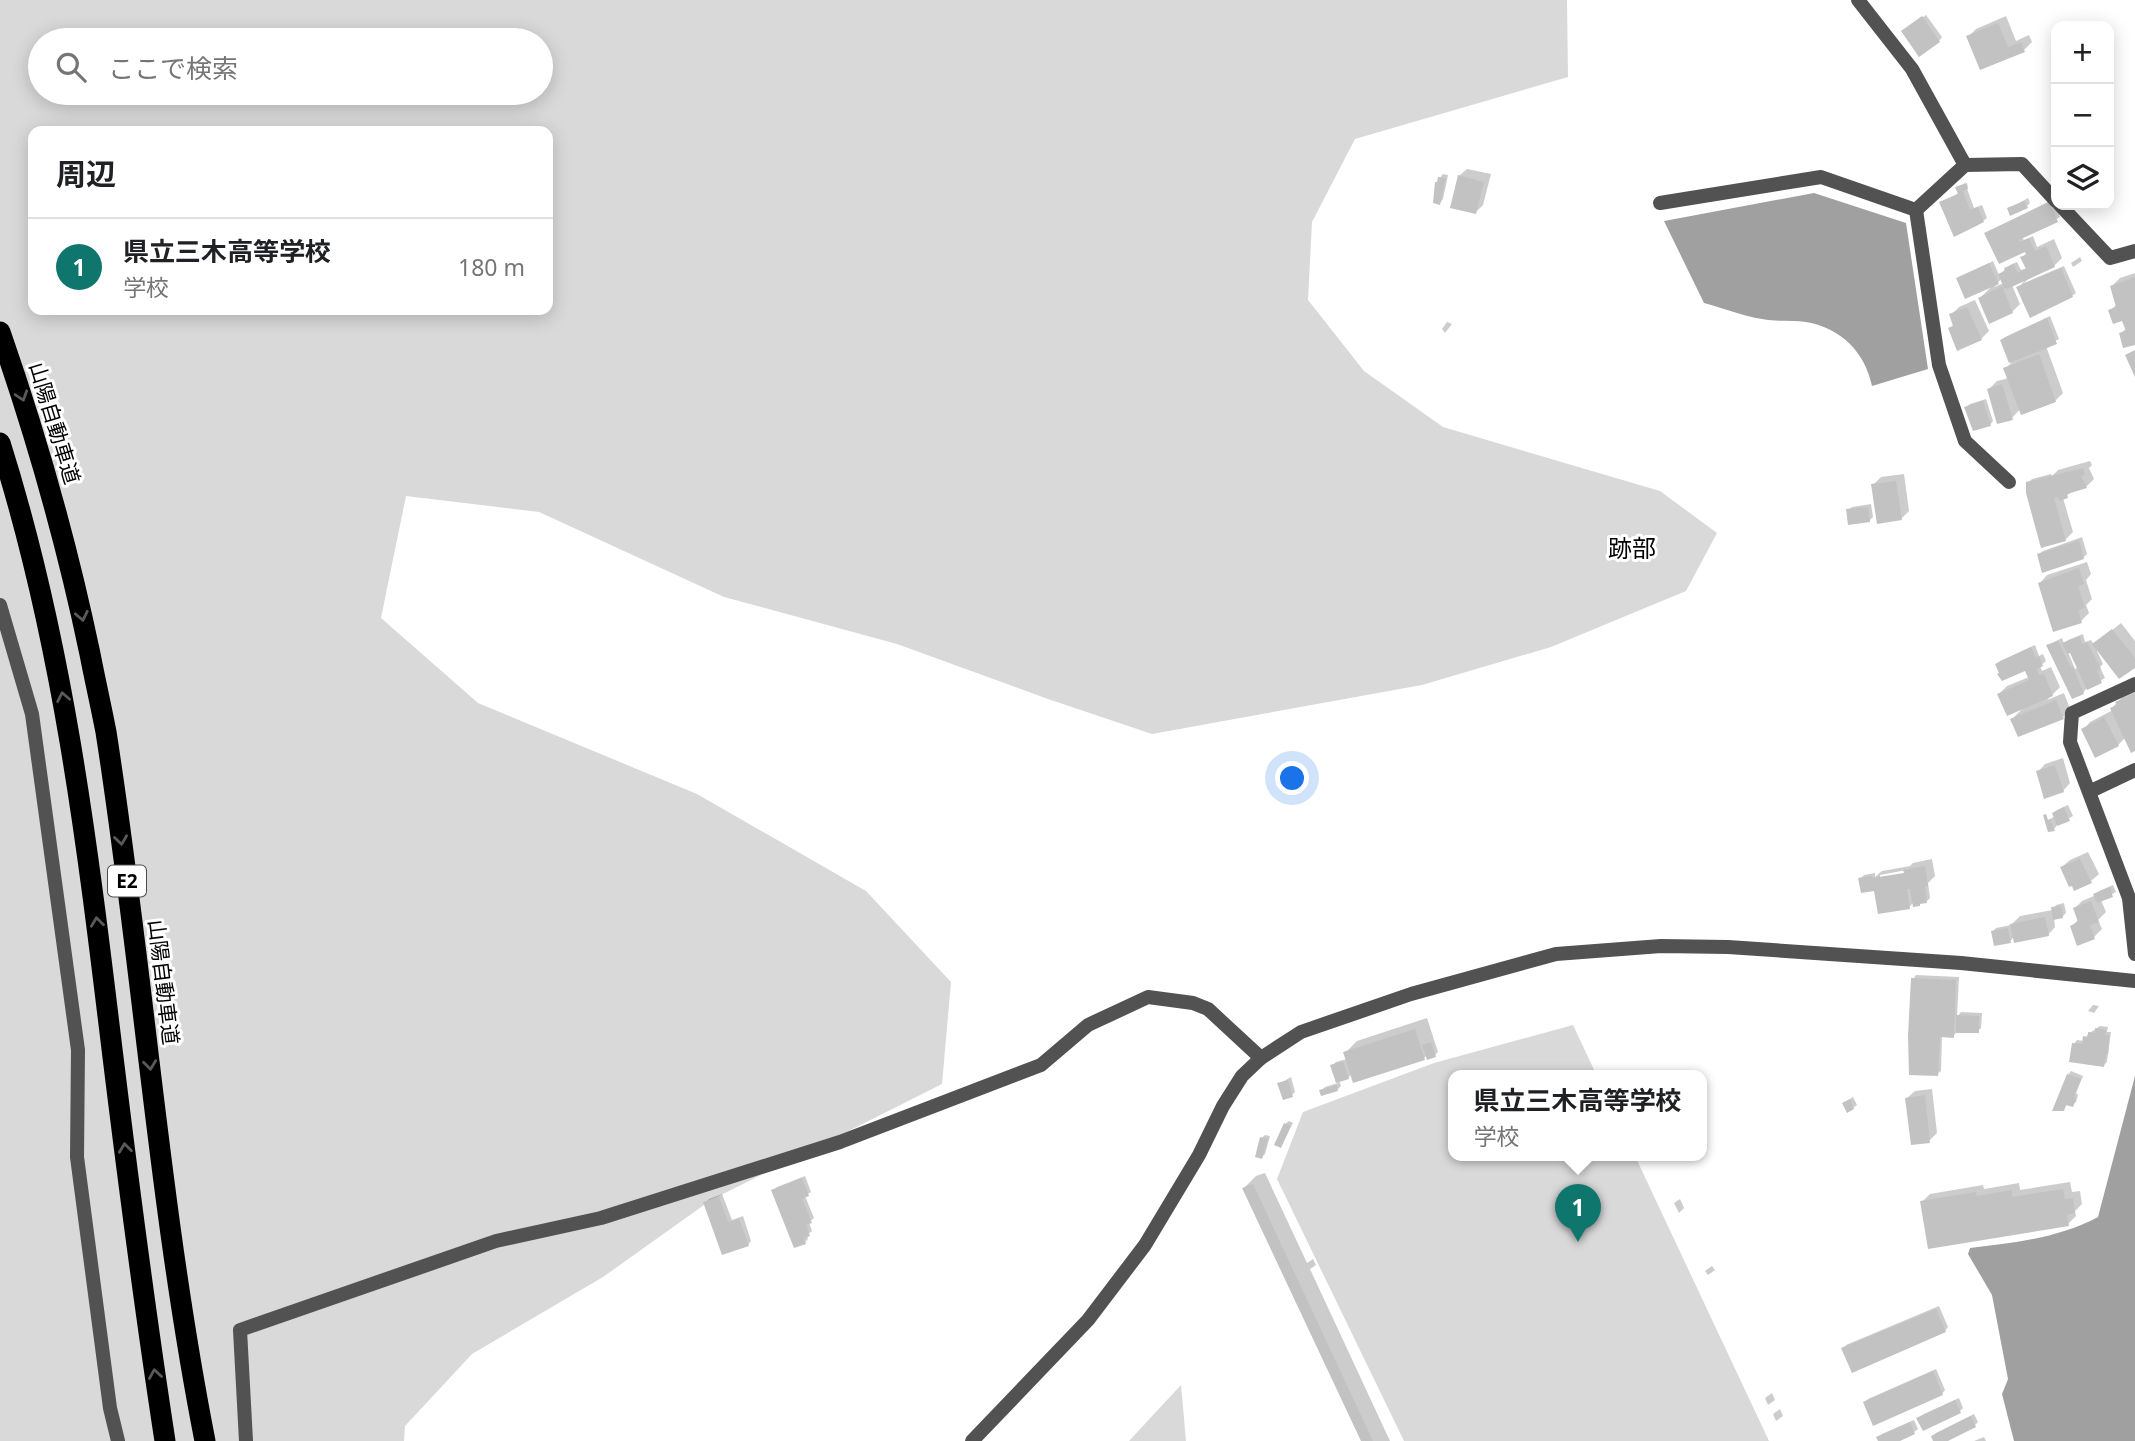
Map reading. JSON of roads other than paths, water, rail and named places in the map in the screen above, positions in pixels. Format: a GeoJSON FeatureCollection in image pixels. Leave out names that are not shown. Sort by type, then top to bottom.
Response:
{"type":"FeatureCollection","features":[{"type":"Feature","properties":{"kind":"highway","name":"山陽自動車道"},"geometry":{"type":"LineString","coordinates":[[0,332],[47,474],[74,579],[105,729],[173,1243],[205,1441]]}},
{"type":"Feature","properties":{"kind":"highway","name":"E2"},"geometry":{"type":"LineString","coordinates":[[0,443],[42,594],[71,737],[92,879],[144,1304],[165,1441]]}},
{"type":"Feature","properties":{"kind":"highway"},"geometry":{"type":"LineString","coordinates":[[173,1243],[218,1441]]}},
{"type":"Feature","properties":{"kind":"street"},"geometry":{"type":"LineString","coordinates":[[1858,0],[1912,69],[1965,166]]}},
{"type":"Feature","properties":{"kind":"street"},"geometry":{"type":"LineString","coordinates":[[1916,210],[1965,166],[2022,164],[2051,196]]}},
{"type":"Feature","properties":{"kind":"street"},"geometry":{"type":"LineString","coordinates":[[1660,203],[1821,177],[1916,210]]}},
{"type":"Feature","properties":{"kind":"street"},"geometry":{"type":"LineString","coordinates":[[1916,210],[1939,365],[1965,441],[2009,482]]}},
{"type":"Feature","properties":{"kind":"street"},"geometry":{"type":"LineString","coordinates":[[2065,210],[2110,258],[2135,251]]}},
{"type":"Feature","properties":{"kind":"street"},"geometry":{"type":"LineString","coordinates":[[0,605],[32,714],[78,1050],[77,1157],[110,1408],[118,1441]]}},
{"type":"Feature","properties":{"kind":"street"},"geometry":{"type":"LineString","coordinates":[[2135,684],[2072,713],[2070,742],[2091,791],[2129,898],[2135,954]]}},
{"type":"Feature","properties":{"kind":"street"},"geometry":{"type":"LineString","coordinates":[[2091,791],[2135,769]]}},
{"type":"Feature","properties":{"kind":"street"},"geometry":{"type":"LineString","coordinates":[[972,1441],[1088,1320],[1137,1256],[1199,1155],[1223,1106],[1242,1076],[1261,1058],[1301,1032],[1411,994],[1556,954],[1661,946],[1728,947],[1961,963],[2135,981]]}},
{"type":"Feature","properties":{"kind":"street"},"geometry":{"type":"LineString","coordinates":[[246,1441],[240,1330],[496,1241],[601,1219],[840,1142],[1041,1065],[1088,1025],[1148,997],[1193,1003],[1208,1009],[1261,1058]]}},
{"type":"Feature","properties":{"kind":"place","name":"県立三木高等学校"},"geometry":{"type":"Point","coordinates":[1578,1242]}},
{"type":"Feature","properties":{"kind":"district","name":"跡部"},"geometry":{"type":"Point","coordinates":[1632,547]}}]}
